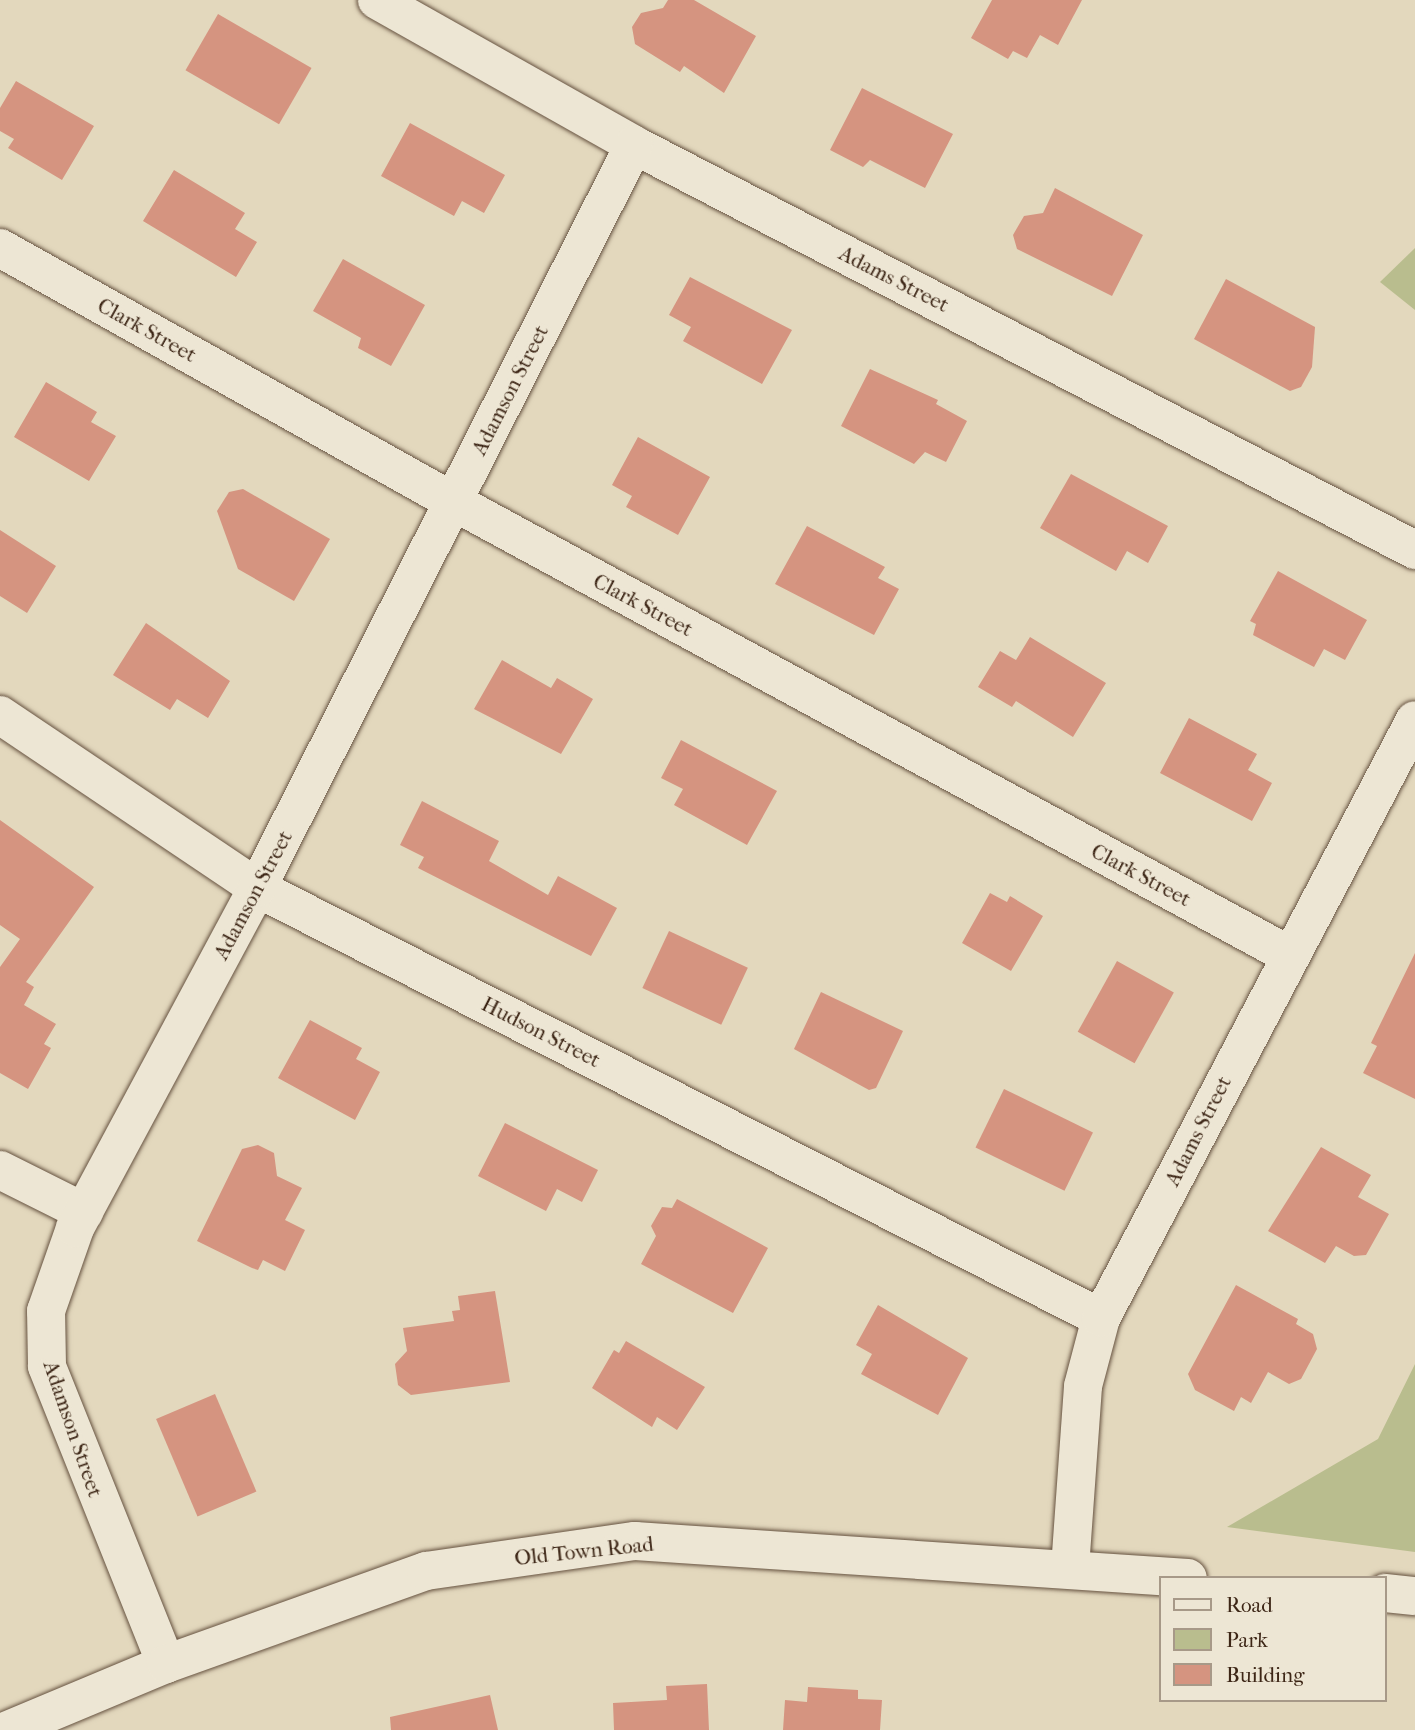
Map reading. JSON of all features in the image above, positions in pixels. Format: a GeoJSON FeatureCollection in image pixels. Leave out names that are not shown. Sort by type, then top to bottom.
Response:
{"type":"FeatureCollection","features":[{"type":"Feature","properties":{"kind":"street","name":"Adams Street"},"geometry":{"type":"LineString","coordinates":[[377,0],[634,145],[1415,550]]}},
{"type":"Feature","properties":{"kind":"street","name":"Adamson Street"},"geometry":{"type":"LineString","coordinates":[[166,1664],[47,1366],[46,1311],[83,1212],[257,888],[634,145]]}},
{"type":"Feature","properties":{"kind":"street","name":"Clark Street"},"geometry":{"type":"LineString","coordinates":[[0,248],[454,502],[1289,955]]}},
{"type":"Feature","properties":{"kind":"street","name":"Hudson Street"},"geometry":{"type":"LineString","coordinates":[[0,715],[257,888],[1101,1318]]}},
{"type":"Feature","properties":{"kind":"street","name":"Adams Street"},"geometry":{"type":"LineString","coordinates":[[1070,1568],[1083,1386],[1101,1318],[1289,955],[1415,720]]}},
{"type":"Feature","properties":{"kind":"street"},"geometry":{"type":"LineString","coordinates":[[0,1170],[83,1212]]}},
{"type":"Feature","properties":{"kind":"street","name":"Old Town Road"},"geometry":{"type":"LineString","coordinates":[[8,1730],[166,1664],[426,1571],[635,1541],[1164,1576]]}},
{"type":"Feature","properties":{"kind":"street"},"geometry":{"type":"LineString","coordinates":[[1387,1593],[1415,1596]]}},
{"type":"Feature","properties":{"kind":"green space"},"geometry":{"type":"Polygon","coordinates":[[[1415,248],[1415,310],[1380,282],[1415,248]]]}},
{"type":"Feature","properties":{"kind":"green space"},"geometry":{"type":"Polygon","coordinates":[[[1415,1364],[1415,1552],[1227,1527],[1378,1439],[1415,1364]]]}},
{"type":"Feature","properties":{"kind":"building"},"geometry":{"type":"Polygon","coordinates":[[[668,0],[694,0],[756,36],[724,93],[684,66],[680,72],[635,44],[632,27],[641,13],[663,8],[668,0]]]}},
{"type":"Feature","properties":{"kind":"building"},"geometry":{"type":"Polygon","coordinates":[[[992,0],[1082,0],[1058,45],[1040,35],[1027,58],[1013,51],[1008,59],[971,38],[992,0]]]}},
{"type":"Feature","properties":{"kind":"building"},"geometry":{"type":"Polygon","coordinates":[[[218,14],[312,68],[279,124],[186,70],[218,14]]]}},
{"type":"Feature","properties":{"kind":"building"},"geometry":{"type":"Polygon","coordinates":[[[16,81],[94,126],[62,180],[8,148],[14,139],[0,131],[0,108],[16,81]]]}},
{"type":"Feature","properties":{"kind":"building"},"geometry":{"type":"Polygon","coordinates":[[[862,88],[953,134],[925,188],[870,160],[863,167],[830,150],[862,88]]]}},
{"type":"Feature","properties":{"kind":"building"},"geometry":{"type":"Polygon","coordinates":[[[410,123],[505,175],[484,213],[462,201],[454,216],[381,176],[410,123]]]}},
{"type":"Feature","properties":{"kind":"building"},"geometry":{"type":"Polygon","coordinates":[[[174,170],[245,213],[235,229],[257,242],[236,277],[143,221],[174,170]]]}},
{"type":"Feature","properties":{"kind":"building"},"geometry":{"type":"Polygon","coordinates":[[[1055,188],[1143,235],[1112,296],[1017,249],[1013,235],[1024,216],[1043,213],[1055,188]]]}},
{"type":"Feature","properties":{"kind":"building"},"geometry":{"type":"Polygon","coordinates":[[[343,259],[425,305],[391,366],[358,348],[361,338],[313,311],[343,259]]]}},
{"type":"Feature","properties":{"kind":"building"},"geometry":{"type":"Polygon","coordinates":[[[690,277],[792,330],[762,384],[683,341],[691,327],[669,315],[690,277]]]}},
{"type":"Feature","properties":{"kind":"building"},"geometry":{"type":"Polygon","coordinates":[[[1226,279],[1315,327],[1312,367],[1301,387],[1290,391],[1194,339],[1226,279]]]}},
{"type":"Feature","properties":{"kind":"building"},"geometry":{"type":"Polygon","coordinates":[[[870,369],[938,400],[936,404],[967,421],[946,462],[925,452],[914,464],[841,426],[870,369]]]}},
{"type":"Feature","properties":{"kind":"building"},"geometry":{"type":"Polygon","coordinates":[[[46,382],[97,412],[91,422],[116,436],[89,481],[14,437],[46,382]]]}},
{"type":"Feature","properties":{"kind":"building"},"geometry":{"type":"Polygon","coordinates":[[[638,437],[710,477],[678,535],[626,507],[632,496],[612,485],[638,437]]]}},
{"type":"Feature","properties":{"kind":"building"},"geometry":{"type":"Polygon","coordinates":[[[1071,474],[1168,526],[1148,563],[1127,551],[1116,571],[1040,528],[1071,474]]]}},
{"type":"Feature","properties":{"kind":"building"},"geometry":{"type":"Polygon","coordinates":[[[243,489],[330,539],[294,601],[238,569],[217,511],[229,492],[243,489]]]}},
{"type":"Feature","properties":{"kind":"building"},"geometry":{"type":"Polygon","coordinates":[[[807,526],[885,567],[878,578],[899,589],[874,635],[775,584],[807,526]]]}},
{"type":"Feature","properties":{"kind":"building"},"geometry":{"type":"Polygon","coordinates":[[[0,530],[56,566],[27,613],[0,596],[0,530]]]}},
{"type":"Feature","properties":{"kind":"building"},"geometry":{"type":"Polygon","coordinates":[[[1278,571],[1367,620],[1345,660],[1324,649],[1314,667],[1253,635],[1256,624],[1250,621],[1278,571]]]}},
{"type":"Feature","properties":{"kind":"building"},"geometry":{"type":"Polygon","coordinates":[[[146,623],[230,681],[208,718],[177,699],[170,710],[113,675],[146,623]]]}},
{"type":"Feature","properties":{"kind":"building"},"geometry":{"type":"Polygon","coordinates":[[[1030,637],[1106,683],[1073,737],[1016,701],[1012,707],[978,687],[1000,651],[1016,660],[1030,637]]]}},
{"type":"Feature","properties":{"kind":"building"},"geometry":{"type":"Polygon","coordinates":[[[502,660],[551,688],[557,678],[593,699],[561,754],[474,709],[502,660]]]}},
{"type":"Feature","properties":{"kind":"building"},"geometry":{"type":"Polygon","coordinates":[[[1189,718],[1257,754],[1248,770],[1272,783],[1252,821],[1160,773],[1189,718]]]}},
{"type":"Feature","properties":{"kind":"building"},"geometry":{"type":"Polygon","coordinates":[[[681,740],[777,791],[747,845],[674,805],[683,789],[661,778],[681,740]]]}},
{"type":"Feature","properties":{"kind":"building"},"geometry":{"type":"Polygon","coordinates":[[[422,801],[499,841],[489,861],[548,895],[558,876],[617,908],[591,956],[418,868],[424,857],[400,845],[422,801]]]}},
{"type":"Feature","properties":{"kind":"building"},"geometry":{"type":"Polygon","coordinates":[[[0,820],[94,887],[26,982],[34,987],[24,1005],[56,1024],[44,1044],[51,1048],[28,1089],[0,1073],[0,967],[20,939],[0,925],[0,820]]]}},
{"type":"Feature","properties":{"kind":"building"},"geometry":{"type":"Polygon","coordinates":[[[990,893],[1007,902],[1010,896],[1043,916],[1011,971],[962,943],[990,893]]]}},
{"type":"Feature","properties":{"kind":"building"},"geometry":{"type":"Polygon","coordinates":[[[669,931],[748,968],[721,1025],[642,988],[669,931]]]}},
{"type":"Feature","properties":{"kind":"building"},"geometry":{"type":"Polygon","coordinates":[[[1415,953],[1415,1099],[1363,1073],[1377,1046],[1371,1043],[1415,953]]]}},
{"type":"Feature","properties":{"kind":"building"},"geometry":{"type":"Polygon","coordinates":[[[1117,961],[1174,993],[1135,1063],[1078,1032],[1117,961]]]}},
{"type":"Feature","properties":{"kind":"building"},"geometry":{"type":"Polygon","coordinates":[[[821,992],[903,1031],[876,1088],[869,1090],[794,1049],[821,992]]]}},
{"type":"Feature","properties":{"kind":"building"},"geometry":{"type":"Polygon","coordinates":[[[310,1020],[362,1048],[356,1059],[380,1072],[355,1120],[278,1078],[310,1020]]]}},
{"type":"Feature","properties":{"kind":"building"},"geometry":{"type":"Polygon","coordinates":[[[1004,1089],[1093,1132],[1064,1191],[976,1147],[1004,1089]]]}},
{"type":"Feature","properties":{"kind":"building"},"geometry":{"type":"Polygon","coordinates":[[[505,1123],[598,1170],[582,1202],[557,1189],[546,1211],[478,1176],[505,1123]]]}},
{"type":"Feature","properties":{"kind":"building"},"geometry":{"type":"Polygon","coordinates":[[[258,1145],[274,1153],[277,1176],[302,1188],[285,1220],[305,1230],[285,1271],[263,1260],[258,1270],[252,1268],[197,1241],[242,1149],[258,1145]]]}},
{"type":"Feature","properties":{"kind":"building"},"geometry":{"type":"Polygon","coordinates":[[[1321,1147],[1371,1175],[1358,1197],[1389,1214],[1366,1255],[1354,1256],[1336,1246],[1325,1263],[1268,1231],[1321,1147]]]}},
{"type":"Feature","properties":{"kind":"building"},"geometry":{"type":"Polygon","coordinates":[[[677,1199],[768,1248],[733,1313],[641,1264],[656,1236],[651,1226],[662,1207],[672,1208],[677,1199]]]}},
{"type":"Feature","properties":{"kind":"building"},"geometry":{"type":"Polygon","coordinates":[[[1236,1285],[1298,1319],[1296,1324],[1313,1334],[1317,1349],[1301,1379],[1289,1384],[1268,1372],[1251,1403],[1241,1397],[1234,1411],[1195,1390],[1188,1374],[1236,1285]]]}},
{"type":"Feature","properties":{"kind":"building"},"geometry":{"type":"Polygon","coordinates":[[[495,1291],[510,1382],[411,1395],[398,1385],[395,1364],[407,1351],[403,1328],[454,1321],[452,1311],[460,1310],[458,1296],[495,1291]]]}},
{"type":"Feature","properties":{"kind":"building"},"geometry":{"type":"Polygon","coordinates":[[[878,1305],[968,1358],[938,1415],[861,1374],[872,1354],[856,1345],[878,1305]]]}},
{"type":"Feature","properties":{"kind":"building"},"geometry":{"type":"Polygon","coordinates":[[[626,1341],[705,1387],[677,1430],[657,1417],[652,1427],[592,1388],[614,1350],[619,1353],[626,1341]]]}},
{"type":"Feature","properties":{"kind":"building"},"geometry":{"type":"Polygon","coordinates":[[[215,1394],[256,1492],[198,1517],[156,1419],[215,1394]]]}},
{"type":"Feature","properties":{"kind":"building"},"geometry":{"type":"Polygon","coordinates":[[[707,1684],[709,1730],[614,1730],[613,1703],[667,1700],[666,1686],[707,1684]]]}},
{"type":"Feature","properties":{"kind":"building"},"geometry":{"type":"Polygon","coordinates":[[[808,1687],[858,1690],[858,1699],[882,1700],[880,1730],[783,1730],[785,1700],[807,1702],[808,1687]]]}},
{"type":"Feature","properties":{"kind":"building"},"geometry":{"type":"Polygon","coordinates":[[[490,1695],[498,1730],[391,1730],[390,1717],[490,1695]]]}}]}
